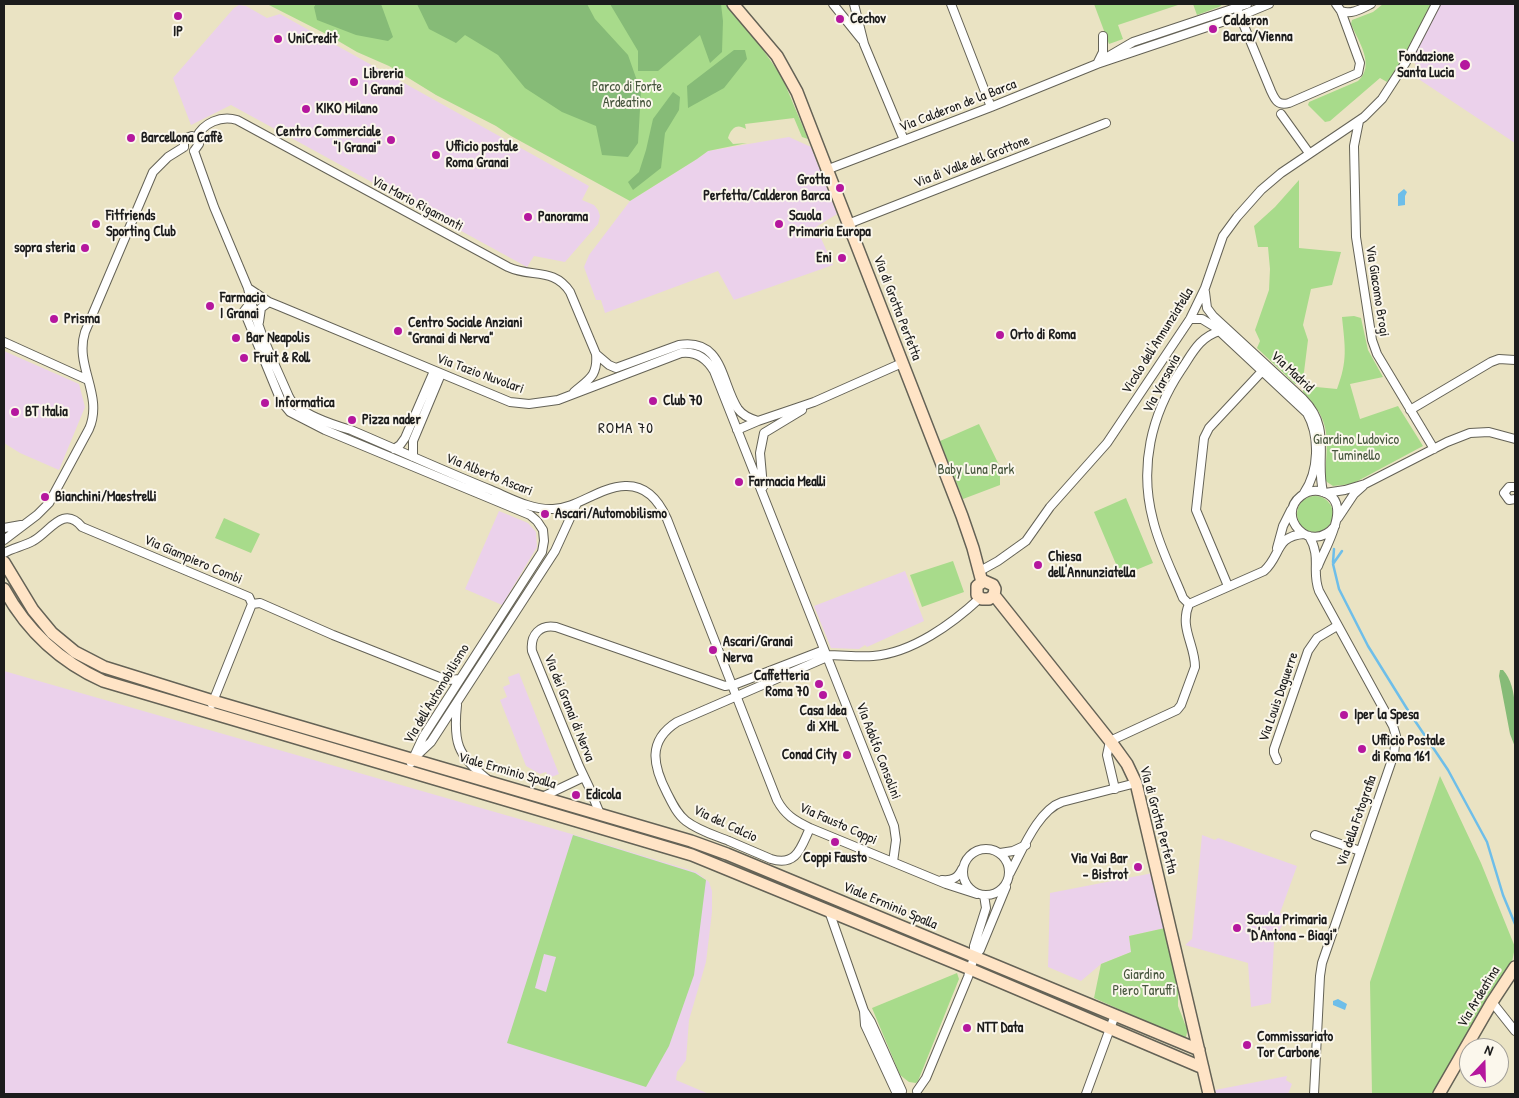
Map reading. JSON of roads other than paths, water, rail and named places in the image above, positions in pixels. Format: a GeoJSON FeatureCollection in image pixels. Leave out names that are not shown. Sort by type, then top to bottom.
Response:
{"type":"FeatureCollection","features":[{"type":"Feature","properties":{"kind":"main road","name":"Via di Grotta Perfetta"},"geometry":{"type":"LineString","coordinates":[[733,4],[772,51],[788,74],[796,92],[962,516],[981,576],[976,590],[980,598]]}},
{"type":"Feature","properties":{"kind":"main road","name":"Viale Erminio Spalla"},"geometry":{"type":"LineString","coordinates":[[4,562],[39,618],[59,640],[75,652],[108,669],[703,845],[824,895],[1110,1028],[1203,1068]]}},
{"type":"Feature","properties":{"kind":"main road","name":"Via di Grotta Perfetta"},"geometry":{"type":"LineString","coordinates":[[981,576],[993,585],[995,589],[994,595],[1110,741],[1127,764],[1136,783],[1210,1094]]}},
{"type":"Feature","properties":{"kind":"main road","name":"Viale Erminio Spalla"},"geometry":{"type":"LineString","coordinates":[[4,589],[20,616],[54,652],[74,666],[115,685],[692,855],[824,908],[1115,1015],[1199,1050]]}},
{"type":"Feature","properties":{"kind":"main road"},"geometry":{"type":"LineString","coordinates":[[980,598],[989,599],[994,595]]}},
{"type":"Feature","properties":{"kind":"main road","name":"Via Ardeatina"},"geometry":{"type":"LineString","coordinates":[[1439,1094],[1492,1002],[1515,967]]}},
{"type":"Feature","properties":{"kind":"street"},"geometry":{"type":"LineString","coordinates":[[833,4],[864,44]]}},
{"type":"Feature","properties":{"kind":"street"},"geometry":{"type":"LineString","coordinates":[[854,4],[864,44],[904,140]]}},
{"type":"Feature","properties":{"kind":"street"},"geometry":{"type":"LineString","coordinates":[[952,4],[991,107]]}},
{"type":"Feature","properties":{"kind":"street","name":"Via Calderon de la Barca"},"geometry":{"type":"LineString","coordinates":[[1097,64],[1133,42],[1235,6],[1247,4]]}},
{"type":"Feature","properties":{"kind":"street","name":"Via Calderon de la Barca"},"geometry":{"type":"LineString","coordinates":[[826,170],[1097,64],[1240,16],[1269,4]]}},
{"type":"Feature","properties":{"kind":"street"},"geometry":{"type":"LineString","coordinates":[[1338,7],[1350,13],[1371,4]]}},
{"type":"Feature","properties":{"kind":"street","name":"Vicolo dell'Annunziatella"},"geometry":{"type":"LineString","coordinates":[[981,576],[1026,541],[1050,507],[1107,443],[1190,319],[1205,288],[1221,242],[1237,217],[1266,186],[1288,167],[1359,121],[1382,99],[1390,89],[1418,40],[1436,4]]}},
{"type":"Feature","properties":{"kind":"street"},"geometry":{"type":"LineString","coordinates":[[1235,6],[1276,100],[1282,104],[1289,103],[1358,73],[1360,63],[1338,7]]}},
{"type":"Feature","properties":{"kind":"street"},"geometry":{"type":"LineString","coordinates":[[1097,64],[1103,52],[1103,36]]}},
{"type":"Feature","properties":{"kind":"street"},"geometry":{"type":"LineString","coordinates":[[1281,114],[1309,153]]}},
{"type":"Feature","properties":{"kind":"street","name":"Via Mario Rigamonti"},"geometry":{"type":"LineString","coordinates":[[196,138],[202,130],[214,121],[228,118],[237,120],[508,267],[519,271],[554,277],[564,284],[570,292],[596,354]]}},
{"type":"Feature","properties":{"kind":"street","name":"Via Giacomo Brogi"},"geometry":{"type":"LineString","coordinates":[[1359,121],[1354,146],[1356,237],[1371,335],[1377,354],[1434,449]]}},
{"type":"Feature","properties":{"kind":"street","name":"Via di Valle del Grottone"},"geometry":{"type":"LineString","coordinates":[[848,224],[1106,123]]}},
{"type":"Feature","properties":{"kind":"street"},"geometry":{"type":"LineString","coordinates":[[192,136],[196,138],[199,144],[194,151],[188,151],[184,148],[183,142],[186,137],[192,136]]}},
{"type":"Feature","properties":{"kind":"street"},"geometry":{"type":"LineString","coordinates":[[4,540],[37,515],[49,503],[89,429],[93,420],[94,409],[83,358],[82,345],[84,335],[153,172],[168,156],[184,148]]}},
{"type":"Feature","properties":{"kind":"street"},"geometry":{"type":"LineString","coordinates":[[194,151],[214,207],[248,288],[259,324]]}},
{"type":"Feature","properties":{"kind":"street","name":"Via Tazio Nuvolari"},"geometry":{"type":"LineString","coordinates":[[248,288],[268,302],[518,404],[549,402],[569,396],[679,345],[690,344],[701,347],[719,363],[738,409]]}},
{"type":"Feature","properties":{"kind":"street","name":"Via Madrid"},"geometry":{"type":"LineString","coordinates":[[1205,288],[1206,303],[1210,313],[1302,406],[1312,423],[1315,438],[1314,468],[1312,480],[1304,493]]}},
{"type":"Feature","properties":{"kind":"street","name":"Via Alberto Ascari"},"geometry":{"type":"LineString","coordinates":[[251,302],[244,311],[282,403],[290,412],[346,440],[449,483],[469,485],[544,509],[561,508],[612,488],[627,486],[642,489],[656,500],[674,536],[732,686]]}},
{"type":"Feature","properties":{"kind":"street"},"geometry":{"type":"LineString","coordinates":[[259,324],[261,308],[268,302]]}},
{"type":"Feature","properties":{"kind":"street","name":"Via Madrid"},"geometry":{"type":"LineString","coordinates":[[1190,319],[1207,321],[1250,354]]}},
{"type":"Feature","properties":{"kind":"street","name":"Via Alberto Ascari"},"geometry":{"type":"LineString","coordinates":[[259,324],[290,400],[295,405],[336,426],[351,430],[413,457],[534,518],[542,530],[543,548]]}},
{"type":"Feature","properties":{"kind":"street","name":"Via Varsavia"},"geometry":{"type":"LineString","coordinates":[[1189,604],[1183,598],[1152,520],[1148,490],[1148,454],[1156,420],[1174,382],[1194,350],[1206,337],[1220,331]]}},
{"type":"Feature","properties":{"kind":"street"},"geometry":{"type":"LineString","coordinates":[[4,342],[88,380]]}},
{"type":"Feature","properties":{"kind":"street","name":"Via Tazio Nuvolari"},"geometry":{"type":"LineString","coordinates":[[596,354],[613,368],[630,368],[677,354],[693,353],[711,366],[763,492],[826,654]]}},
{"type":"Feature","properties":{"kind":"street","name":"Via Tazio Nuvolari"},"geometry":{"type":"LineString","coordinates":[[569,396],[593,376],[597,365],[596,354]]}},
{"type":"Feature","properties":{"kind":"street"},"geometry":{"type":"LineString","coordinates":[[1410,410],[1491,362],[1499,359],[1515,360]]}},
{"type":"Feature","properties":{"kind":"street"},"geometry":{"type":"LineString","coordinates":[[737,430],[814,402],[902,363]]}},
{"type":"Feature","properties":{"kind":"street"},"geometry":{"type":"LineString","coordinates":[[1228,586],[1196,510],[1204,438],[1209,428],[1265,368]]}},
{"type":"Feature","properties":{"kind":"street","name":"Via Madrid"},"geometry":{"type":"LineString","coordinates":[[1265,368],[1306,402],[1316,417],[1322,436],[1320,474],[1324,492]]}},
{"type":"Feature","properties":{"kind":"street"},"geometry":{"type":"LineString","coordinates":[[394,449],[405,438],[437,372]]}},
{"type":"Feature","properties":{"kind":"street"},"geometry":{"type":"LineString","coordinates":[[413,457],[413,441],[437,372]]}},
{"type":"Feature","properties":{"kind":"street"},"geometry":{"type":"LineString","coordinates":[[273,382],[281,378]]}},
{"type":"Feature","properties":{"kind":"street"},"geometry":{"type":"LineString","coordinates":[[724,396],[746,416],[758,421]]}},
{"type":"Feature","properties":{"kind":"street","name":"Via Tazio Nuvolari"},"geometry":{"type":"LineString","coordinates":[[763,492],[760,453],[764,433],[814,402]]}},
{"type":"Feature","properties":{"kind":"street"},"geometry":{"type":"LineString","coordinates":[[346,440],[351,430]]}},
{"type":"Feature","properties":{"kind":"street"},"geometry":{"type":"LineString","coordinates":[[1276,550],[1289,537],[1324,535],[1336,522],[1354,494],[1368,483],[1434,449],[1474,432],[1489,432],[1515,439]]}},
{"type":"Feature","properties":{"kind":"street"},"geometry":{"type":"LineString","coordinates":[[1116,789],[1108,758],[1110,741],[1178,710],[1181,705],[1195,667],[1195,660],[1186,628],[1186,612],[1189,604],[1264,571],[1276,550],[1292,508],[1298,498],[1304,493],[1344,490],[1368,483]]}},
{"type":"Feature","properties":{"kind":"street"},"geometry":{"type":"LineString","coordinates":[[1515,487],[1509,486],[1504,493],[1509,500],[1515,499]]}},
{"type":"Feature","properties":{"kind":"street"},"geometry":{"type":"LineString","coordinates":[[1316,573],[1336,522],[1337,508],[1335,502],[1324,492]]}},
{"type":"Feature","properties":{"kind":"street","name":"Via dell'Automobilismo"},"geometry":{"type":"LineString","coordinates":[[413,759],[431,742],[538,577],[558,545],[577,503]]}},
{"type":"Feature","properties":{"kind":"street"},"geometry":{"type":"LineString","coordinates":[[1292,508],[1294,524],[1306,535]]}},
{"type":"Feature","properties":{"kind":"street","name":"Via Giampiero Combi"},"geometry":{"type":"LineString","coordinates":[[4,553],[35,540],[60,519],[68,518],[82,526],[249,597],[252,604],[260,603],[341,639],[444,679],[460,679]]}},
{"type":"Feature","properties":{"kind":"street"},"geometry":{"type":"LineString","coordinates":[[4,528],[23,525]]}},
{"type":"Feature","properties":{"kind":"street","name":"Via della Fotografia"},"geometry":{"type":"LineString","coordinates":[[1306,535],[1316,552],[1316,584],[1319,591],[1396,736],[1395,750],[1320,970],[1314,1094]]}},
{"type":"Feature","properties":{"kind":"street","name":"Via dell'Automobilismo"},"geometry":{"type":"LineString","coordinates":[[413,759],[421,740],[508,606],[543,548]]}},
{"type":"Feature","properties":{"kind":"street"},"geometry":{"type":"LineString","coordinates":[[529,572],[538,577]]}},
{"type":"Feature","properties":{"kind":"street"},"geometry":{"type":"LineString","coordinates":[[732,686],[826,654],[873,656],[907,647],[927,638],[967,610],[980,598]]}},
{"type":"Feature","properties":{"kind":"street"},"geometry":{"type":"LineString","coordinates":[[214,714],[212,701],[252,604]]}},
{"type":"Feature","properties":{"kind":"street"},"geometry":{"type":"LineString","coordinates":[[508,606],[516,611]]}},
{"type":"Feature","properties":{"kind":"street","name":"Via dei Granai di Nerva"},"geometry":{"type":"LineString","coordinates":[[600,814],[532,651],[532,640],[541,628],[552,626],[723,686],[732,686]]}},
{"type":"Feature","properties":{"kind":"street","name":"Via Louis Daguerre"},"geometry":{"type":"LineString","coordinates":[[1277,760],[1274,749],[1308,651],[1317,638],[1337,626]]}},
{"type":"Feature","properties":{"kind":"street"},"geometry":{"type":"LineString","coordinates":[[736,696],[826,654]]}},
{"type":"Feature","properties":{"kind":"street","name":"Via Adolfo Consolini"},"geometry":{"type":"LineString","coordinates":[[826,654],[894,826],[896,840],[893,862]]}},
{"type":"Feature","properties":{"kind":"street","name":"Via Fausto Coppi"},"geometry":{"type":"LineString","coordinates":[[732,686],[781,807],[792,819],[925,876],[959,889],[981,894]]}},
{"type":"Feature","properties":{"kind":"street","name":"Via del Calcio"},"geometry":{"type":"LineString","coordinates":[[736,696],[679,720],[670,726],[660,740],[655,751],[655,761],[658,773],[676,810],[685,820],[699,829],[771,860],[781,862],[790,860],[795,856],[810,828]]}},
{"type":"Feature","properties":{"kind":"street","name":"Via dell'Automobilismo"},"geometry":{"type":"LineString","coordinates":[[457,702],[455,726],[458,744],[468,763],[488,780]]}},
{"type":"Feature","properties":{"kind":"street"},"geometry":{"type":"LineString","coordinates":[[380,763],[384,751]]}},
{"type":"Feature","properties":{"kind":"street"},"geometry":{"type":"LineString","coordinates":[[408,771],[413,759]]}},
{"type":"Feature","properties":{"kind":"street"},"geometry":{"type":"LineString","coordinates":[[542,797],[584,777]]}},
{"type":"Feature","properties":{"kind":"street"},"geometry":{"type":"LineString","coordinates":[[824,895],[824,908],[864,1012],[871,1022],[889,1072],[899,1093],[909,1089],[918,1093],[926,1078],[972,963],[982,946],[1010,873],[1042,816],[1052,806],[1062,802],[1136,783]]}},
{"type":"Feature","properties":{"kind":"street"},"geometry":{"type":"LineString","coordinates":[[1315,835],[1360,851]]}},
{"type":"Feature","properties":{"kind":"street"},"geometry":{"type":"LineString","coordinates":[[1000,853],[1013,851],[1026,845]]}},
{"type":"Feature","properties":{"kind":"street"},"geometry":{"type":"LineString","coordinates":[[1006,884],[997,893],[981,894],[972,890],[966,883],[963,877],[963,867],[968,857],[977,850],[990,849],[1000,853],[1008,862],[1010,873]]}},
{"type":"Feature","properties":{"kind":"street","name":"Via Fausto Coppi"},"geometry":{"type":"LineString","coordinates":[[925,876],[951,880],[958,876],[963,867]]}},
{"type":"Feature","properties":{"kind":"street"},"geometry":{"type":"LineString","coordinates":[[972,963],[975,942],[986,908],[981,894]]}},
{"type":"Feature","properties":{"kind":"street"},"geometry":{"type":"LineString","coordinates":[[1492,1002],[1515,1031]]}},
{"type":"Feature","properties":{"kind":"street"},"geometry":{"type":"LineString","coordinates":[[1086,1094],[1115,1015]]}},
{"type":"Feature","properties":{"kind":"water"},"geometry":{"type":"Polygon","coordinates":[[[1404,189],[1407,192],[1405,205],[1398,206],[1398,194],[1404,189]]]}},
{"type":"Feature","properties":{"kind":"water"},"geometry":{"type":"Polygon","coordinates":[[[1338,999],[1347,1004],[1345,1010],[1333,1005],[1333,1001],[1338,999]]]}},
{"type":"Feature","properties":{"kind":"waterway"},"geometry":{"type":"LineString","coordinates":[[1333,562],[1334,549]]}},
{"type":"Feature","properties":{"kind":"waterway"},"geometry":{"type":"LineString","coordinates":[[1342,551],[1333,564],[1339,589],[1368,646],[1448,770],[1487,842],[1503,895],[1515,924]]}},
{"type":"Feature","properties":{"kind":"place","name":"IP"},"geometry":{"type":"Point","coordinates":[178,16]}},
{"type":"Feature","properties":{"kind":"place","name":"Cechov"},"geometry":{"type":"Point","coordinates":[840,19]}},
{"type":"Feature","properties":{"kind":"place","name":"Calderon Barca/Vienna"},"geometry":{"type":"Point","coordinates":[1213,29]}},
{"type":"Feature","properties":{"kind":"place","name":"UniCredit"},"geometry":{"type":"Point","coordinates":[278,39]}},
{"type":"Feature","properties":{"kind":"place","name":"Fondazione Santa Lucia"},"geometry":{"type":"Point","coordinates":[1465,65]}},
{"type":"Feature","properties":{"kind":"place","name":"Libreria I Granai"},"geometry":{"type":"Point","coordinates":[354,82]}},
{"type":"Feature","properties":{"kind":"place","name":"KIKO Milano"},"geometry":{"type":"Point","coordinates":[306,109]}},
{"type":"Feature","properties":{"kind":"place","name":"Barcellona Caffè"},"geometry":{"type":"Point","coordinates":[131,138]}},
{"type":"Feature","properties":{"kind":"place","name":"Centro Commerciale \"I Granai\""},"geometry":{"type":"Point","coordinates":[391,140]}},
{"type":"Feature","properties":{"kind":"place","name":"Ufficio postale Roma Granai"},"geometry":{"type":"Point","coordinates":[436,155]}},
{"type":"Feature","properties":{"kind":"place","name":"Grotta Perfetta/Calderon Barca"},"geometry":{"type":"Point","coordinates":[840,188]}},
{"type":"Feature","properties":{"kind":"place","name":"Panorama"},"geometry":{"type":"Point","coordinates":[528,217]}},
{"type":"Feature","properties":{"kind":"place","name":"Fitfriends Sporting Club"},"geometry":{"type":"Point","coordinates":[96,224]}},
{"type":"Feature","properties":{"kind":"place","name":"Scuola Primaria Europa"},"geometry":{"type":"Point","coordinates":[779,224]}},
{"type":"Feature","properties":{"kind":"place","name":"sopra steria"},"geometry":{"type":"Point","coordinates":[85,248]}},
{"type":"Feature","properties":{"kind":"place","name":"Eni"},"geometry":{"type":"Point","coordinates":[842,258]}},
{"type":"Feature","properties":{"kind":"place","name":"Farmacia I Granai"},"geometry":{"type":"Point","coordinates":[210,306]}},
{"type":"Feature","properties":{"kind":"place","name":"Prisma"},"geometry":{"type":"Point","coordinates":[54,319]}},
{"type":"Feature","properties":{"kind":"place","name":"Centro Sociale Anziani \"Granai di Nerva\""},"geometry":{"type":"Point","coordinates":[398,331]}},
{"type":"Feature","properties":{"kind":"place","name":"Orto di Roma"},"geometry":{"type":"Point","coordinates":[1000,335]}},
{"type":"Feature","properties":{"kind":"place","name":"Bar Neapolis"},"geometry":{"type":"Point","coordinates":[236,338]}},
{"type":"Feature","properties":{"kind":"place","name":"Fruit & Roll"},"geometry":{"type":"Point","coordinates":[244,358]}},
{"type":"Feature","properties":{"kind":"place","name":"Club 70"},"geometry":{"type":"Point","coordinates":[653,401]}},
{"type":"Feature","properties":{"kind":"place","name":"Informatica"},"geometry":{"type":"Point","coordinates":[265,403]}},
{"type":"Feature","properties":{"kind":"place","name":"BT Italia"},"geometry":{"type":"Point","coordinates":[15,412]}},
{"type":"Feature","properties":{"kind":"place","name":"Pizza nader"},"geometry":{"type":"Point","coordinates":[352,420]}},
{"type":"Feature","properties":{"kind":"place","name":"Farmacia Mealli"},"geometry":{"type":"Point","coordinates":[739,482]}},
{"type":"Feature","properties":{"kind":"place","name":"Bianchini/Maestrelli"},"geometry":{"type":"Point","coordinates":[45,497]}},
{"type":"Feature","properties":{"kind":"place","name":"Ascari/Automobilismo"},"geometry":{"type":"Point","coordinates":[545,514]}},
{"type":"Feature","properties":{"kind":"place","name":"Chiesa dell'Annunziatella"},"geometry":{"type":"Point","coordinates":[1038,565]}},
{"type":"Feature","properties":{"kind":"place","name":"Ascari/Granai Nerva"},"geometry":{"type":"Point","coordinates":[713,650]}},
{"type":"Feature","properties":{"kind":"place","name":"Caffetteria Roma 70"},"geometry":{"type":"Point","coordinates":[819,684]}},
{"type":"Feature","properties":{"kind":"place","name":"Casa Idea di XHL"},"geometry":{"type":"Point","coordinates":[823,695]}},
{"type":"Feature","properties":{"kind":"place","name":"Iper la Spesa"},"geometry":{"type":"Point","coordinates":[1344,715]}},
{"type":"Feature","properties":{"kind":"place","name":"Ufficio Postale di Roma 161"},"geometry":{"type":"Point","coordinates":[1362,749]}},
{"type":"Feature","properties":{"kind":"place","name":"Conad City"},"geometry":{"type":"Point","coordinates":[847,755]}},
{"type":"Feature","properties":{"kind":"place","name":"Edicola"},"geometry":{"type":"Point","coordinates":[576,795]}},
{"type":"Feature","properties":{"kind":"place","name":"Coppi Fausto"},"geometry":{"type":"Point","coordinates":[835,842]}},
{"type":"Feature","properties":{"kind":"place","name":"Via Vai Bar - Bistrot"},"geometry":{"type":"Point","coordinates":[1138,867]}},
{"type":"Feature","properties":{"kind":"place","name":"Scuola Primaria \"D'Antona - Biagi\""},"geometry":{"type":"Point","coordinates":[1237,928]}},
{"type":"Feature","properties":{"kind":"place","name":"NTT Data"},"geometry":{"type":"Point","coordinates":[967,1028]}},
{"type":"Feature","properties":{"kind":"place","name":"Commissariato Tor Carbone"},"geometry":{"type":"Point","coordinates":[1247,1045]}},
{"type":"Feature","properties":{"kind":"district","name":"ROMA 70"},"geometry":{"type":"Point","coordinates":[626,429]}},
{"type":"Feature","properties":{"kind":"park label","name":"Parco di Forte Ardeatino"},"geometry":{"type":"Point","coordinates":[627,95]}},
{"type":"Feature","properties":{"kind":"park label","name":"Giardino Ludovico Tuminello"},"geometry":{"type":"Point","coordinates":[1356,448]}},
{"type":"Feature","properties":{"kind":"park label","name":"Baby Luna Park"},"geometry":{"type":"Point","coordinates":[976,470]}},
{"type":"Feature","properties":{"kind":"park label","name":"Giardino Piero Taruffi"},"geometry":{"type":"Point","coordinates":[1144,984]}}]}
